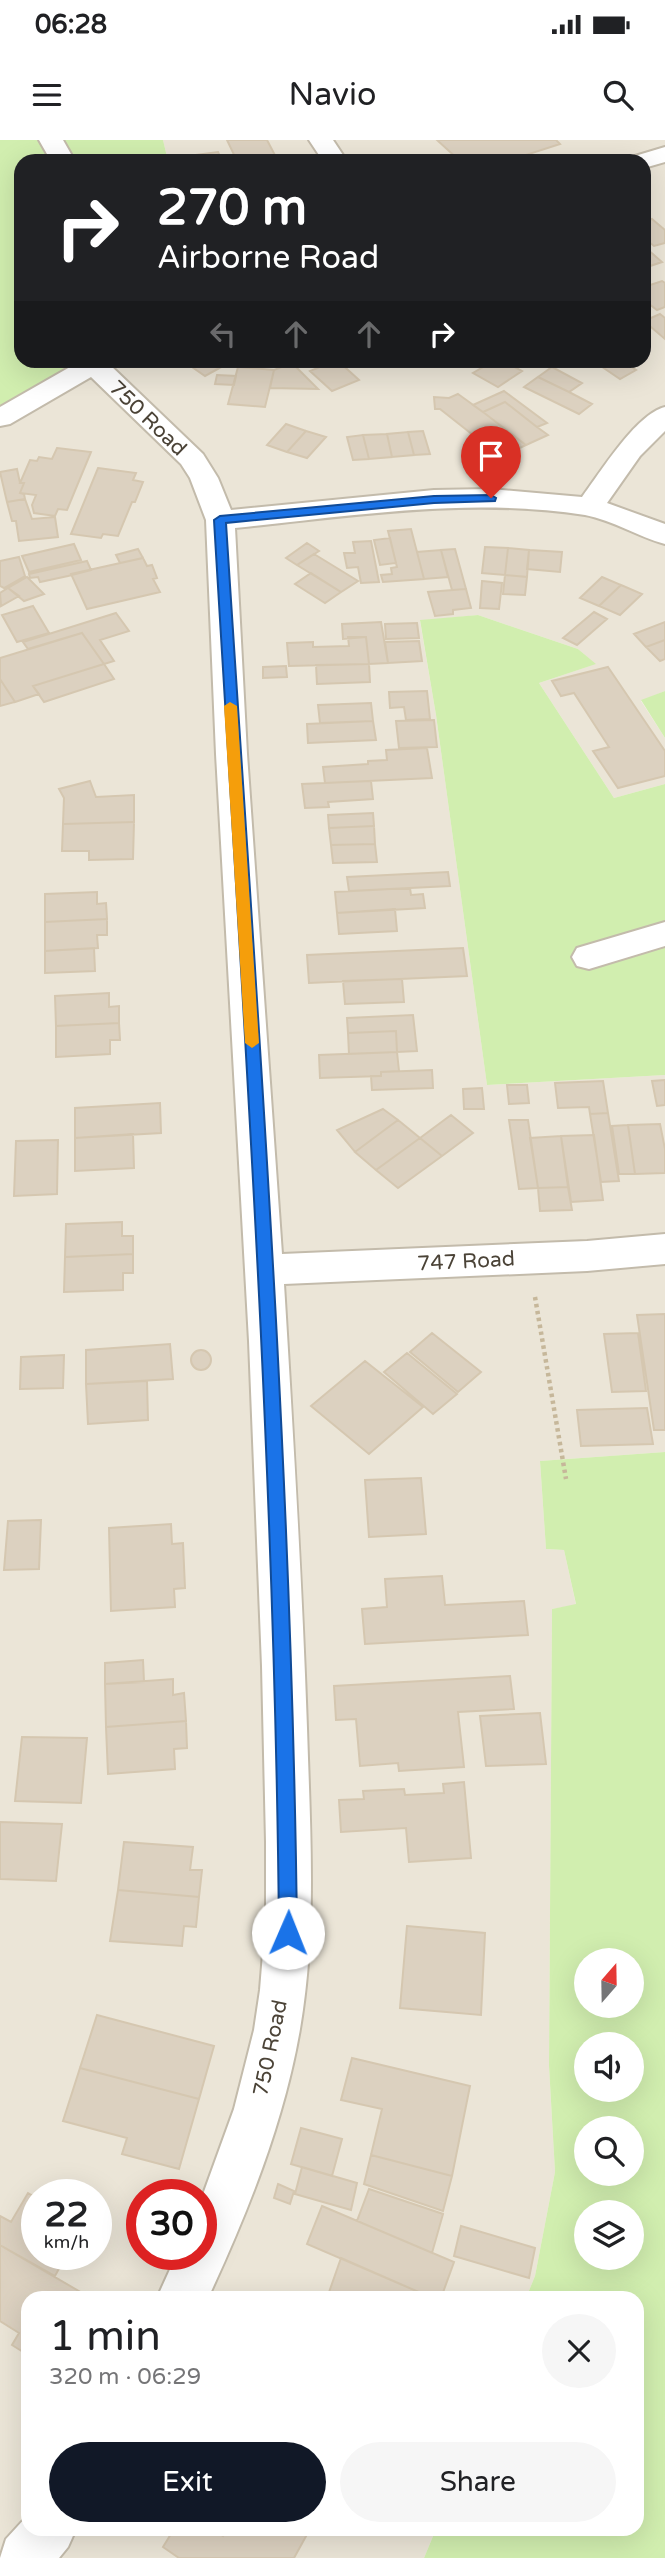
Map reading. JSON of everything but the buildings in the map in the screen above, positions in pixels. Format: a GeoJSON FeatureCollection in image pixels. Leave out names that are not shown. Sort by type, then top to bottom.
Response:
{"type":"FeatureCollection","features":[{"type":"Feature","properties":{"kind":"street"},"geometry":{"type":"LineString","coordinates":[[0,418],[84,368]]}},
{"type":"Feature","properties":{"kind":"street","name":"750 Road"},"geometry":{"type":"LineString","coordinates":[[100,368],[193,460],[204,478],[220,520],[266,1270],[286,1743],[288,1933],[283,1994],[244,2155],[211,2239],[185,2291]]}},
{"type":"Feature","properties":{"kind":"street"},"geometry":{"type":"LineString","coordinates":[[590,507],[630,450],[665,415]]}},
{"type":"Feature","properties":{"kind":"street"},"geometry":{"type":"LineString","coordinates":[[220,520],[434,499],[513,499],[590,507],[634,521],[665,535]]}},
{"type":"Feature","properties":{"kind":"street"},"geometry":{"type":"LineString","coordinates":[[589,957],[665,934]]}},
{"type":"Feature","properties":{"kind":"street","name":"747 Road"},"geometry":{"type":"LineString","coordinates":[[266,1270],[665,1250]]}},
{"type":"Feature","properties":{"kind":"street"},"geometry":{"type":"LineString","coordinates":[[26,2558],[44,2536]]}},
{"type":"Feature","properties":{"kind":"path"},"geometry":{"type":"LineString","coordinates":[[529,1258],[566,1479]]}},
{"type":"Feature","properties":{"kind":"shaded area"},"geometry":{"type":"Polygon","coordinates":[[[163,140],[665,140],[665,691],[641,701],[665,738],[665,784],[614,798],[539,683],[595,664],[578,649],[478,615],[420,621],[436,715],[487,1085],[665,1075],[665,1452],[540,1461],[546,1549],[564,1550],[576,1605],[552,1609],[549,2066],[555,2172],[535,2276],[529,2291],[21,2291],[21,2536],[433,2536],[424,2558],[0,2558],[0,418],[89,368],[651,368],[651,154],[166,154],[163,140]]]}},
{"type":"Feature","properties":{"kind":"green space"},"geometry":{"type":"Polygon","coordinates":[[[0,140],[163,140],[166,154],[14,154],[14,368],[89,368],[0,418],[0,140]]]}},
{"type":"Feature","properties":{"kind":"green space"},"geometry":{"type":"Polygon","coordinates":[[[478,615],[578,649],[596,664],[539,683],[614,798],[665,784],[665,1075],[487,1085],[436,715],[420,620],[478,615]]]}},
{"type":"Feature","properties":{"kind":"green space"},"geometry":{"type":"Polygon","coordinates":[[[665,691],[665,738],[641,700],[665,691]]]}},
{"type":"Feature","properties":{"kind":"green space"},"geometry":{"type":"Polygon","coordinates":[[[665,1452],[665,2558],[424,2558],[433,2536],[644,2536],[644,2291],[529,2291],[535,2276],[555,2172],[549,2066],[552,1609],[576,1604],[564,1550],[546,1549],[540,1461],[665,1452]]]}},
{"type":"Feature","properties":{"kind":"slow traffic"},"geometry":{"type":"LineString","coordinates":[[230,706],[252,1043]]}},
{"type":"Feature","properties":{"kind":"route"},"geometry":{"type":"LineString","coordinates":[[288,1933],[286,1743],[266,1270],[220,520],[434,499],[491,498]]}}]}
